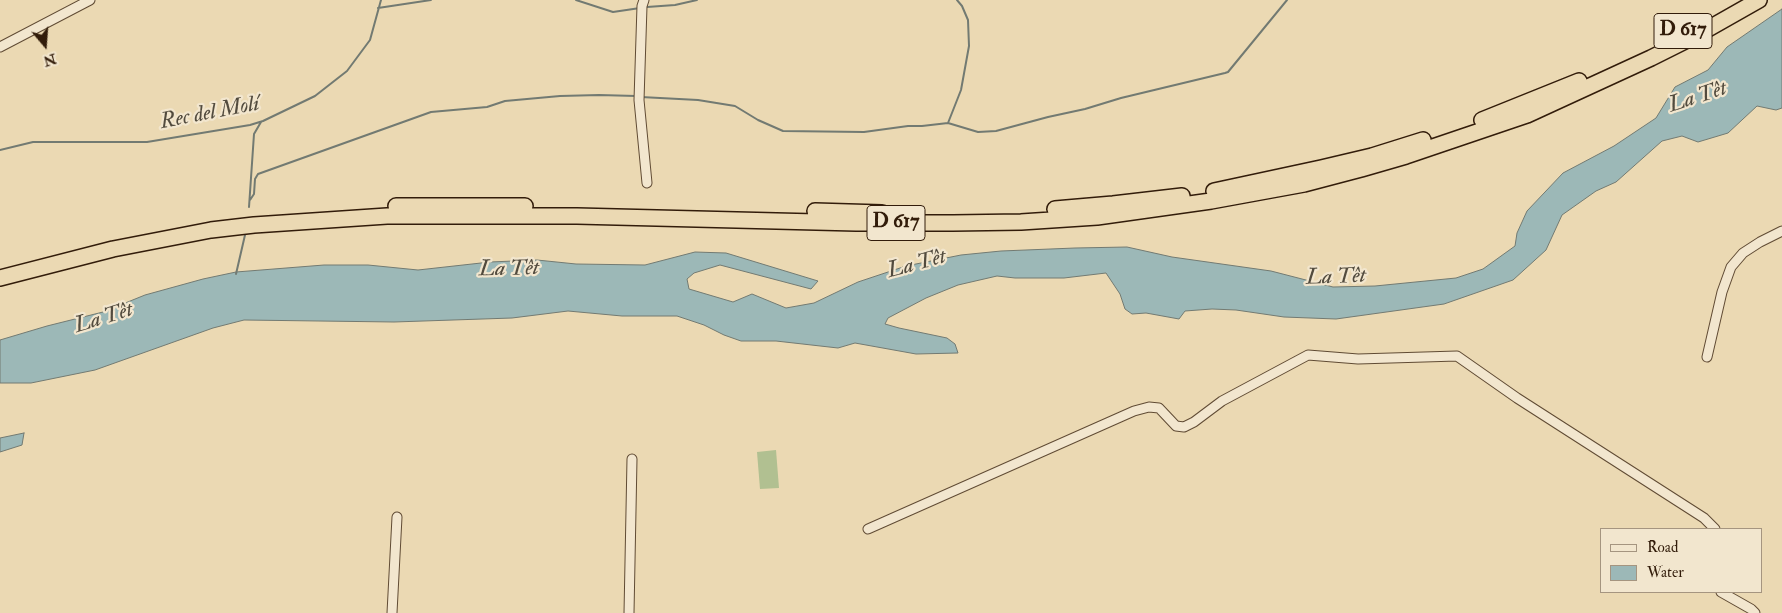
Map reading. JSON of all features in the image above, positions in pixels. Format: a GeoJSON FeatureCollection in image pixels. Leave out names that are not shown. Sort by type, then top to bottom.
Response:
{"type":"FeatureCollection","features":[{"type":"Feature","properties":{"kind":"highway","name":"D 617"},"geometry":{"type":"LineString","coordinates":[[0,268],[112,241],[196,225],[261,216],[354,208],[460,205],[950,213],[1064,209],[1211,191],[1372,156],[1493,116],[1626,60],[1690,27],[1752,1]]}},
{"type":"Feature","properties":{"kind":"highway","name":"D 617"},"geometry":{"type":"LineString","coordinates":[[0,278],[113,249],[211,230],[254,225],[387,216],[578,216],[856,223],[953,223],[1021,222],[1097,217],[1186,205],[1304,184],[1406,156],[1481,132],[1527,115],[1606,80],[1699,34],[1752,1]]}},
{"type":"Feature","properties":{"kind":"street"},"geometry":{"type":"LineString","coordinates":[[0,47],[90,0]]}},
{"type":"Feature","properties":{"kind":"street"},"geometry":{"type":"LineString","coordinates":[[643,5],[639,94],[647,183]]}},
{"type":"Feature","properties":{"kind":"street"},"geometry":{"type":"LineString","coordinates":[[1706,357],[1722,292],[1731,267],[1743,253],[1782,231]]}},
{"type":"Feature","properties":{"kind":"street"},"geometry":{"type":"LineString","coordinates":[[868,529],[1134,411],[1149,407],[1159,408],[1176,426],[1184,427],[1194,422],[1222,401],[1308,355],[1358,359],[1457,356],[1517,398],[1704,518],[1714,528]]}},
{"type":"Feature","properties":{"kind":"street"},"geometry":{"type":"LineString","coordinates":[[629,613],[632,459]]}},
{"type":"Feature","properties":{"kind":"street"},"geometry":{"type":"LineString","coordinates":[[392,613],[397,517]]}},
{"type":"Feature","properties":{"kind":"street"},"geometry":{"type":"LineString","coordinates":[[1723,593],[1755,613]]}},
{"type":"Feature","properties":{"kind":"green space"},"geometry":{"type":"Polygon","coordinates":[[[776,450],[779,488],[760,489],[757,452],[776,450]]]}},
{"type":"Feature","properties":{"kind":"water","name":"La Têt"},"geometry":{"type":"Polygon","coordinates":[[[1782,9],[1782,108],[1776,110],[1757,106],[1728,133],[1698,142],[1682,136],[1662,141],[1616,182],[1596,191],[1562,215],[1546,250],[1513,280],[1444,304],[1336,319],[1284,317],[1236,310],[1212,309],[1185,311],[1179,319],[1146,313],[1132,314],[1125,309],[1120,294],[1106,273],[1064,278],[997,276],[958,285],[926,298],[888,318],[885,324],[947,338],[955,344],[958,353],[916,354],[855,343],[838,348],[776,341],[741,341],[677,316],[622,316],[568,311],[512,318],[394,322],[244,320],[213,328],[95,370],[31,383],[0,383],[0,340],[103,312],[145,295],[203,279],[236,272],[324,265],[368,265],[418,270],[490,262],[537,260],[576,264],[645,265],[695,252],[726,253],[818,281],[811,289],[720,265],[694,273],[687,279],[689,289],[733,302],[752,294],[786,308],[814,303],[858,282],[906,266],[961,255],[1001,251],[1127,247],[1172,257],[1271,271],[1333,287],[1375,286],[1456,278],[1483,269],[1515,246],[1517,233],[1527,211],[1563,173],[1614,146],[1656,118],[1675,87],[1708,70],[1727,47],[1782,9]]]}},
{"type":"Feature","properties":{"kind":"water"},"geometry":{"type":"Polygon","coordinates":[[[24,433],[22,445],[0,452],[0,438],[24,433]]]}},
{"type":"Feature","properties":{"kind":"waterway","name":"Rec del Molí"},"geometry":{"type":"LineString","coordinates":[[0,150],[33,142],[147,142],[250,125],[263,121],[315,96],[347,71],[370,40],[381,0]]}},
{"type":"Feature","properties":{"kind":"waterway","name":"Rec del Molí"},"geometry":{"type":"LineString","coordinates":[[378,8],[431,0]]}},
{"type":"Feature","properties":{"kind":"waterway","name":"Rec del Molí"},"geometry":{"type":"LineString","coordinates":[[576,0],[613,12],[640,8]]}},
{"type":"Feature","properties":{"kind":"waterway","name":"Rec del Molí"},"geometry":{"type":"LineString","coordinates":[[647,7],[675,5],[697,0]]}},
{"type":"Feature","properties":{"kind":"waterway"},"geometry":{"type":"LineString","coordinates":[[948,123],[961,90],[969,46],[968,20],[957,0]]}},
{"type":"Feature","properties":{"kind":"waterway"},"geometry":{"type":"LineString","coordinates":[[641,97],[698,100],[735,106],[758,120],[783,131],[864,132],[948,123],[978,132],[996,131],[1228,72],[1287,0]]}},
{"type":"Feature","properties":{"kind":"waterway"},"geometry":{"type":"LineString","coordinates":[[250,200],[254,194],[255,179],[258,174],[431,112],[487,107],[505,101],[560,96],[636,96]]}},
{"type":"Feature","properties":{"kind":"waterway"},"geometry":{"type":"LineString","coordinates":[[249,207],[254,134],[261,122]]}},
{"type":"Feature","properties":{"kind":"waterway"},"geometry":{"type":"LineString","coordinates":[[236,274],[245,235]]}}]}
